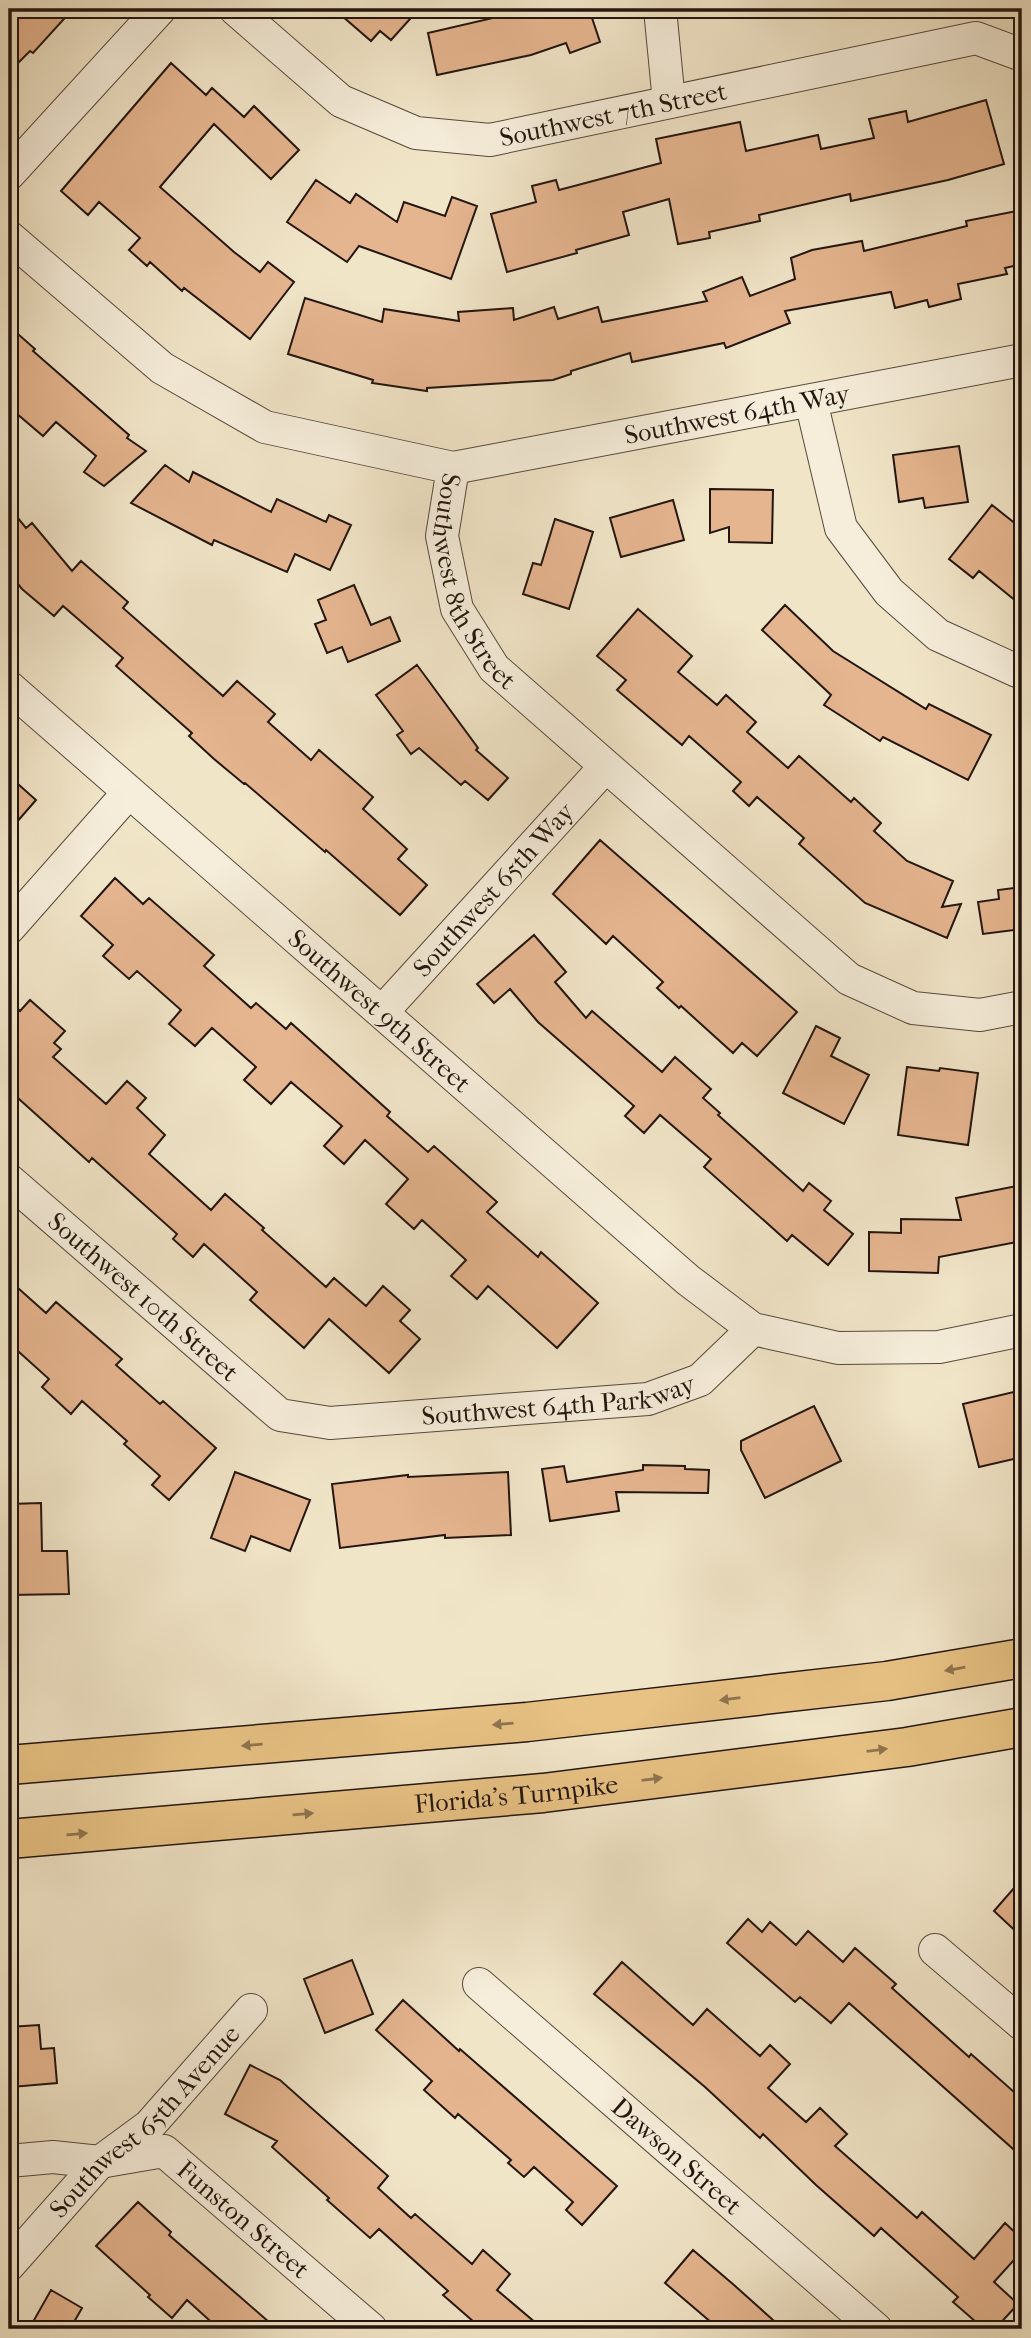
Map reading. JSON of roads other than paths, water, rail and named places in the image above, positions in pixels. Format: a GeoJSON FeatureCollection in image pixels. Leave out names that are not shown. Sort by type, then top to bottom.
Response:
{"type":"FeatureCollection","features":[{"type":"Feature","properties":{"kind":"highway"},"geometry":{"type":"LineString","coordinates":[[9,1765],[527,1723],[887,1681],[1022,1658]]}},
{"type":"Feature","properties":{"kind":"highway","name":"Florida's Turnpike"},"geometry":{"type":"LineString","coordinates":[[9,1839],[543,1793],[907,1747],[1022,1727]]}},
{"type":"Feature","properties":{"kind":"street"},"geometry":{"type":"LineString","coordinates":[[9,174],[160,9]]}},
{"type":"Feature","properties":{"kind":"street","name":"Southwest 7th Street"},"geometry":{"type":"LineString","coordinates":[[235,9],[341,101],[416,133],[490,140],[976,38],[1022,55]]}},
{"type":"Feature","properties":{"kind":"street"},"geometry":{"type":"LineString","coordinates":[[660,9],[669,102]]}},
{"type":"Feature","properties":{"kind":"street","name":"Southwest 8th Street"},"geometry":{"type":"LineString","coordinates":[[9,237],[162,368],[265,427],[453,468],[442,536],[457,609],[494,668],[849,979],[913,1008],[980,1015],[1022,1007]]}},
{"type":"Feature","properties":{"kind":"street","name":"Southwest 64th Way"},"geometry":{"type":"LineString","coordinates":[[453,468],[1022,359]]}},
{"type":"Feature","properties":{"kind":"street"},"geometry":{"type":"LineString","coordinates":[[811,401],[841,528],[889,592],[939,635],[1022,671]]}},
{"type":"Feature","properties":{"kind":"street","name":"Southwest 9th Street"},"geometry":{"type":"LineString","coordinates":[[9,687],[688,1280],[753,1329]]}},
{"type":"Feature","properties":{"kind":"street","name":"Southwest 65th Way"},"geometry":{"type":"LineString","coordinates":[[383,1011],[605,767]]}},
{"type":"Feature","properties":{"kind":"street"},"geometry":{"type":"LineString","coordinates":[[9,928],[129,792]]}},
{"type":"Feature","properties":{"kind":"street","name":"Southwest 10th Street"},"geometry":{"type":"LineString","coordinates":[[9,1181],[280,1415]]}},
{"type":"Feature","properties":{"kind":"street"},"geometry":{"type":"LineString","coordinates":[[753,1329],[838,1348],[939,1347],[1022,1330]]}},
{"type":"Feature","properties":{"kind":"street","name":"Southwest 64th Parkway"},"geometry":{"type":"LineString","coordinates":[[280,1415],[330,1423],[648,1399],[700,1380],[753,1329]]}},
{"type":"Feature","properties":{"kind":"street"},"geometry":{"type":"LineString","coordinates":[[935,1950],[1022,2024]]}},
{"type":"Feature","properties":{"kind":"street","name":"Dawson Street"},"geometry":{"type":"LineString","coordinates":[[479,1984],[876,2329]]}},
{"type":"Feature","properties":{"kind":"street","name":"Southwest 65th Avenue"},"geometry":{"type":"LineString","coordinates":[[9,2265],[100,2162],[149,2126],[251,2010]]}},
{"type":"Feature","properties":{"kind":"street","name":"Funston Street"},"geometry":{"type":"LineString","coordinates":[[100,2162],[164,2151],[371,2329]]}},
{"type":"Feature","properties":{"kind":"street"},"geometry":{"type":"LineString","coordinates":[[9,2161],[53,2157],[100,2162]]}}]}
